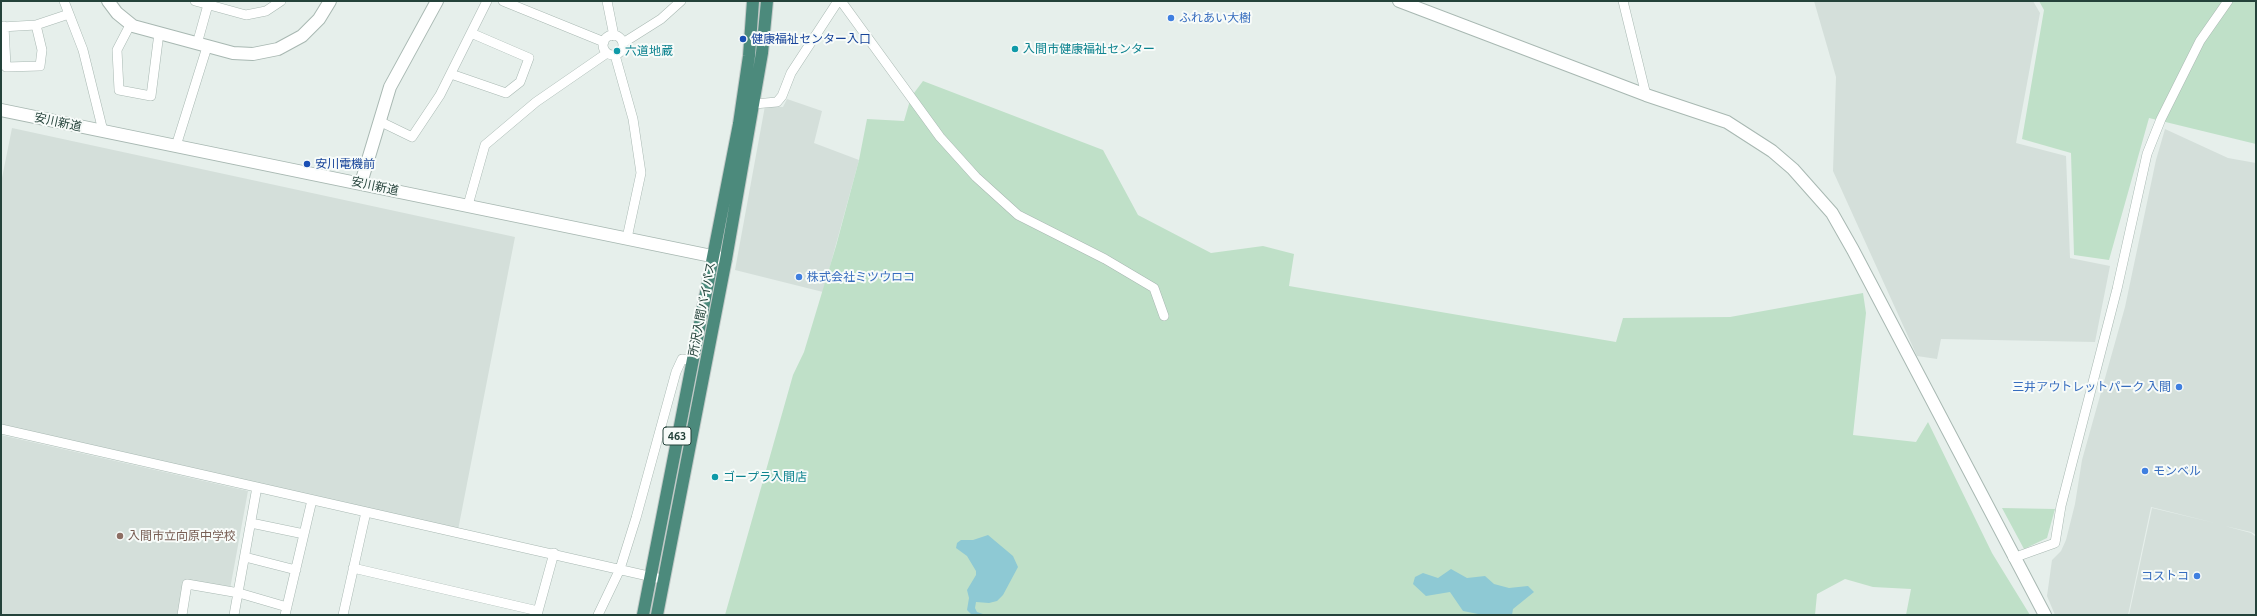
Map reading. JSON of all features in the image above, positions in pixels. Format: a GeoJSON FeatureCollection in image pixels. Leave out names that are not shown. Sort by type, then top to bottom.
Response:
{"type":"FeatureCollection","features":[{"type":"Feature","properties":{"kind":"highway","name":"所沢入間バイパス"},"geometry":{"type":"LineString","coordinates":[[643,615],[739,124],[749,56],[753,1]]}},
{"type":"Feature","properties":{"kind":"highway","name":"所沢入間バイパス"},"geometry":{"type":"LineString","coordinates":[[657,615],[726,259],[754,104],[762,53],[767,1]]}},
{"type":"Feature","properties":{"kind":"street"},"geometry":{"type":"LineString","coordinates":[[64,1],[83,50],[103,131]]}},
{"type":"Feature","properties":{"kind":"street"},"geometry":{"type":"LineString","coordinates":[[108,1],[117,13],[130,25],[233,53],[253,54],[278,49],[311,29],[330,1]]}},
{"type":"Feature","properties":{"kind":"street"},"geometry":{"type":"LineString","coordinates":[[195,1],[209,3],[246,15],[256,14],[277,6],[281,1]]}},
{"type":"Feature","properties":{"kind":"street"},"geometry":{"type":"LineString","coordinates":[[361,183],[390,87],[437,1]]}},
{"type":"Feature","properties":{"kind":"street"},"geometry":{"type":"LineString","coordinates":[[379,121],[412,137],[451,74],[487,1]]}},
{"type":"Feature","properties":{"kind":"street"},"geometry":{"type":"LineString","coordinates":[[502,1],[604,42]]}},
{"type":"Feature","properties":{"kind":"street"},"geometry":{"type":"LineString","coordinates":[[607,1],[614,36]]}},
{"type":"Feature","properties":{"kind":"street"},"geometry":{"type":"LineString","coordinates":[[623,43],[661,19],[681,1]]}},
{"type":"Feature","properties":{"kind":"street"},"geometry":{"type":"LineString","coordinates":[[754,104],[777,102],[782,96],[791,72],[839,1],[940,137],[976,177],[1018,215],[1105,259],[1154,288],[1164,316]]}},
{"type":"Feature","properties":{"kind":"street"},"geometry":{"type":"LineString","coordinates":[[1399,1],[1646,95],[1727,122],[1747,134],[1793,168],[1832,213],[1853,250],[1909,355],[2013,558],[2045,615]]}},
{"type":"Feature","properties":{"kind":"street"},"geometry":{"type":"LineString","coordinates":[[1623,1],[1646,95]]}},
{"type":"Feature","properties":{"kind":"street"},"geometry":{"type":"LineString","coordinates":[[2013,558],[2055,543],[2061,506],[2117,289],[2147,154],[2161,119],[2200,41],[2228,1]]}},
{"type":"Feature","properties":{"kind":"street"},"geometry":{"type":"LineString","coordinates":[[176,146],[202,45],[209,3]]}},
{"type":"Feature","properties":{"kind":"street"},"geometry":{"type":"LineString","coordinates":[[36,25],[42,50],[40,66],[6,67],[3,26],[36,25],[69,14]]}},
{"type":"Feature","properties":{"kind":"street"},"geometry":{"type":"LineString","coordinates":[[130,25],[117,50],[119,90],[151,96],[159,33]]}},
{"type":"Feature","properties":{"kind":"street"},"geometry":{"type":"LineString","coordinates":[[451,74],[506,93],[520,82],[529,58],[471,33]]}},
{"type":"Feature","properties":{"kind":"street"},"geometry":{"type":"LineString","coordinates":[[468,205],[485,145],[536,102],[611,54],[622,49],[623,43],[620,38],[614,36],[608,37],[604,42],[604,48],[611,54],[633,119],[641,173],[628,238]]}},
{"type":"Feature","properties":{"kind":"street","name":"安川新道"},"geometry":{"type":"LineString","coordinates":[[1,110],[726,259]]}},
{"type":"Feature","properties":{"kind":"street"},"geometry":{"type":"LineString","coordinates":[[598,615],[620,569],[636,518],[676,372],[682,360],[692,360]]}},
{"type":"Feature","properties":{"kind":"street"},"geometry":{"type":"LineString","coordinates":[[1,428],[312,500],[554,553],[664,580]]}},
{"type":"Feature","properties":{"kind":"street"},"geometry":{"type":"LineString","coordinates":[[234,615],[257,487]]}},
{"type":"Feature","properties":{"kind":"street"},"geometry":{"type":"LineString","coordinates":[[182,615],[187,584],[239,593],[286,611],[312,500]]}},
{"type":"Feature","properties":{"kind":"street"},"geometry":{"type":"LineString","coordinates":[[343,615],[366,512]]}},
{"type":"Feature","properties":{"kind":"street"},"geometry":{"type":"LineString","coordinates":[[251,523],[304,534]]}},
{"type":"Feature","properties":{"kind":"street"},"geometry":{"type":"LineString","coordinates":[[353,568],[537,613],[554,553]]}},
{"type":"Feature","properties":{"kind":"street"},"geometry":{"type":"LineString","coordinates":[[245,557],[296,570]]}},
{"type":"Feature","properties":{"kind":"shaded area"},"geometry":{"type":"Polygon","coordinates":[[[1814,1],[2033,1],[2040,13],[2016,143],[2066,156],[2070,258],[2110,266],[2095,342],[1941,339],[1937,359],[1917,356],[1833,171],[1836,77],[1814,1]]]}},
{"type":"Feature","properties":{"kind":"shaded area"},"geometry":{"type":"Polygon","coordinates":[[[787,99],[822,111],[814,143],[859,160],[823,292],[735,270],[765,106],[783,107],[787,99]]]}},
{"type":"Feature","properties":{"kind":"shaded area"},"geometry":{"type":"Polygon","coordinates":[[[12,128],[515,237],[458,530],[1,425],[1,183],[12,128]]]}},
{"type":"Feature","properties":{"kind":"shaded area","name":"三井アウトレットパーク 入間"},"geometry":{"type":"Polygon","coordinates":[[[2165,129],[2228,158],[2256,163],[2256,535],[2251,532],[2225,526],[2251,533],[2256,537],[2256,615],[2129,615],[2152,508],[2215,523],[2151,507],[2128,615],[2055,615],[2047,596],[2052,560],[2061,551],[2066,540],[2075,504],[2082,460],[2125,307],[2156,160],[2165,129]]]}},
{"type":"Feature","properties":{"kind":"shaded area","name":"入間市立向原中学校"},"geometry":{"type":"Polygon","coordinates":[[[1,435],[248,491],[230,589],[185,581],[179,615],[1,615],[1,435]]]}},
{"type":"Feature","properties":{"kind":"green space"},"geometry":{"type":"Polygon","coordinates":[[[2039,1],[2256,1],[2256,144],[2149,118],[2109,260],[2074,255],[2071,153],[2022,139],[2044,10],[2039,1]]]}},
{"type":"Feature","properties":{"kind":"green space"},"geometry":{"type":"Polygon","coordinates":[[[923,81],[1103,150],[1138,215],[1211,253],[1263,246],[1294,254],[1289,286],[1616,342],[1623,318],[1730,317],[1863,293],[1866,313],[1853,435],[1916,442],[1928,422],[1992,553],[2030,615],[1906,615],[1911,589],[1873,587],[1845,579],[1817,594],[1815,615],[725,615],[793,375],[804,352],[836,246],[859,160],[867,119],[904,121],[911,97],[923,81]]]}},
{"type":"Feature","properties":{"kind":"green space"},"geometry":{"type":"Polygon","coordinates":[[[2002,508],[2055,509],[2047,538],[2024,549],[2002,508]]]}},
{"type":"Feature","properties":{"kind":"water"},"geometry":{"type":"Polygon","coordinates":[[[988,535],[1013,556],[1018,567],[1003,595],[997,601],[989,603],[976,602],[975,608],[977,612],[986,615],[972,615],[967,610],[969,598],[967,590],[976,575],[976,571],[967,556],[956,548],[957,543],[961,540],[973,540],[988,535]]]}},
{"type":"Feature","properties":{"kind":"water"},"geometry":{"type":"Polygon","coordinates":[[[1451,569],[1467,578],[1485,576],[1494,584],[1509,588],[1528,586],[1534,592],[1513,609],[1512,615],[1483,615],[1463,611],[1450,592],[1426,596],[1413,584],[1415,577],[1423,573],[1438,578],[1451,569]]]}},
{"type":"Feature","properties":{"kind":"place","name":"ふれあい大樹"},"geometry":{"type":"Point","coordinates":[1171,18]}},
{"type":"Feature","properties":{"kind":"place","name":"健康福祉センター入口"},"geometry":{"type":"Point","coordinates":[743,39]}},
{"type":"Feature","properties":{"kind":"place","name":"入間市健康福祉センター"},"geometry":{"type":"Point","coordinates":[1015,49]}},
{"type":"Feature","properties":{"kind":"place","name":"六道地蔵"},"geometry":{"type":"Point","coordinates":[617,51]}},
{"type":"Feature","properties":{"kind":"place","name":"安川電機前"},"geometry":{"type":"Point","coordinates":[307,164]}},
{"type":"Feature","properties":{"kind":"place","name":"株式会社ミツウロコ"},"geometry":{"type":"Point","coordinates":[799,277]}},
{"type":"Feature","properties":{"kind":"place","name":"三井アウトレットパーク 入間"},"geometry":{"type":"Point","coordinates":[2179,387]}},
{"type":"Feature","properties":{"kind":"place","name":"モンベル"},"geometry":{"type":"Point","coordinates":[2145,471]}},
{"type":"Feature","properties":{"kind":"place","name":"ゴープラ入間店"},"geometry":{"type":"Point","coordinates":[715,477]}},
{"type":"Feature","properties":{"kind":"place","name":"入間市立向原中学校"},"geometry":{"type":"Point","coordinates":[120,536]}},
{"type":"Feature","properties":{"kind":"place","name":"コストコ"},"geometry":{"type":"Point","coordinates":[2197,576]}}]}
